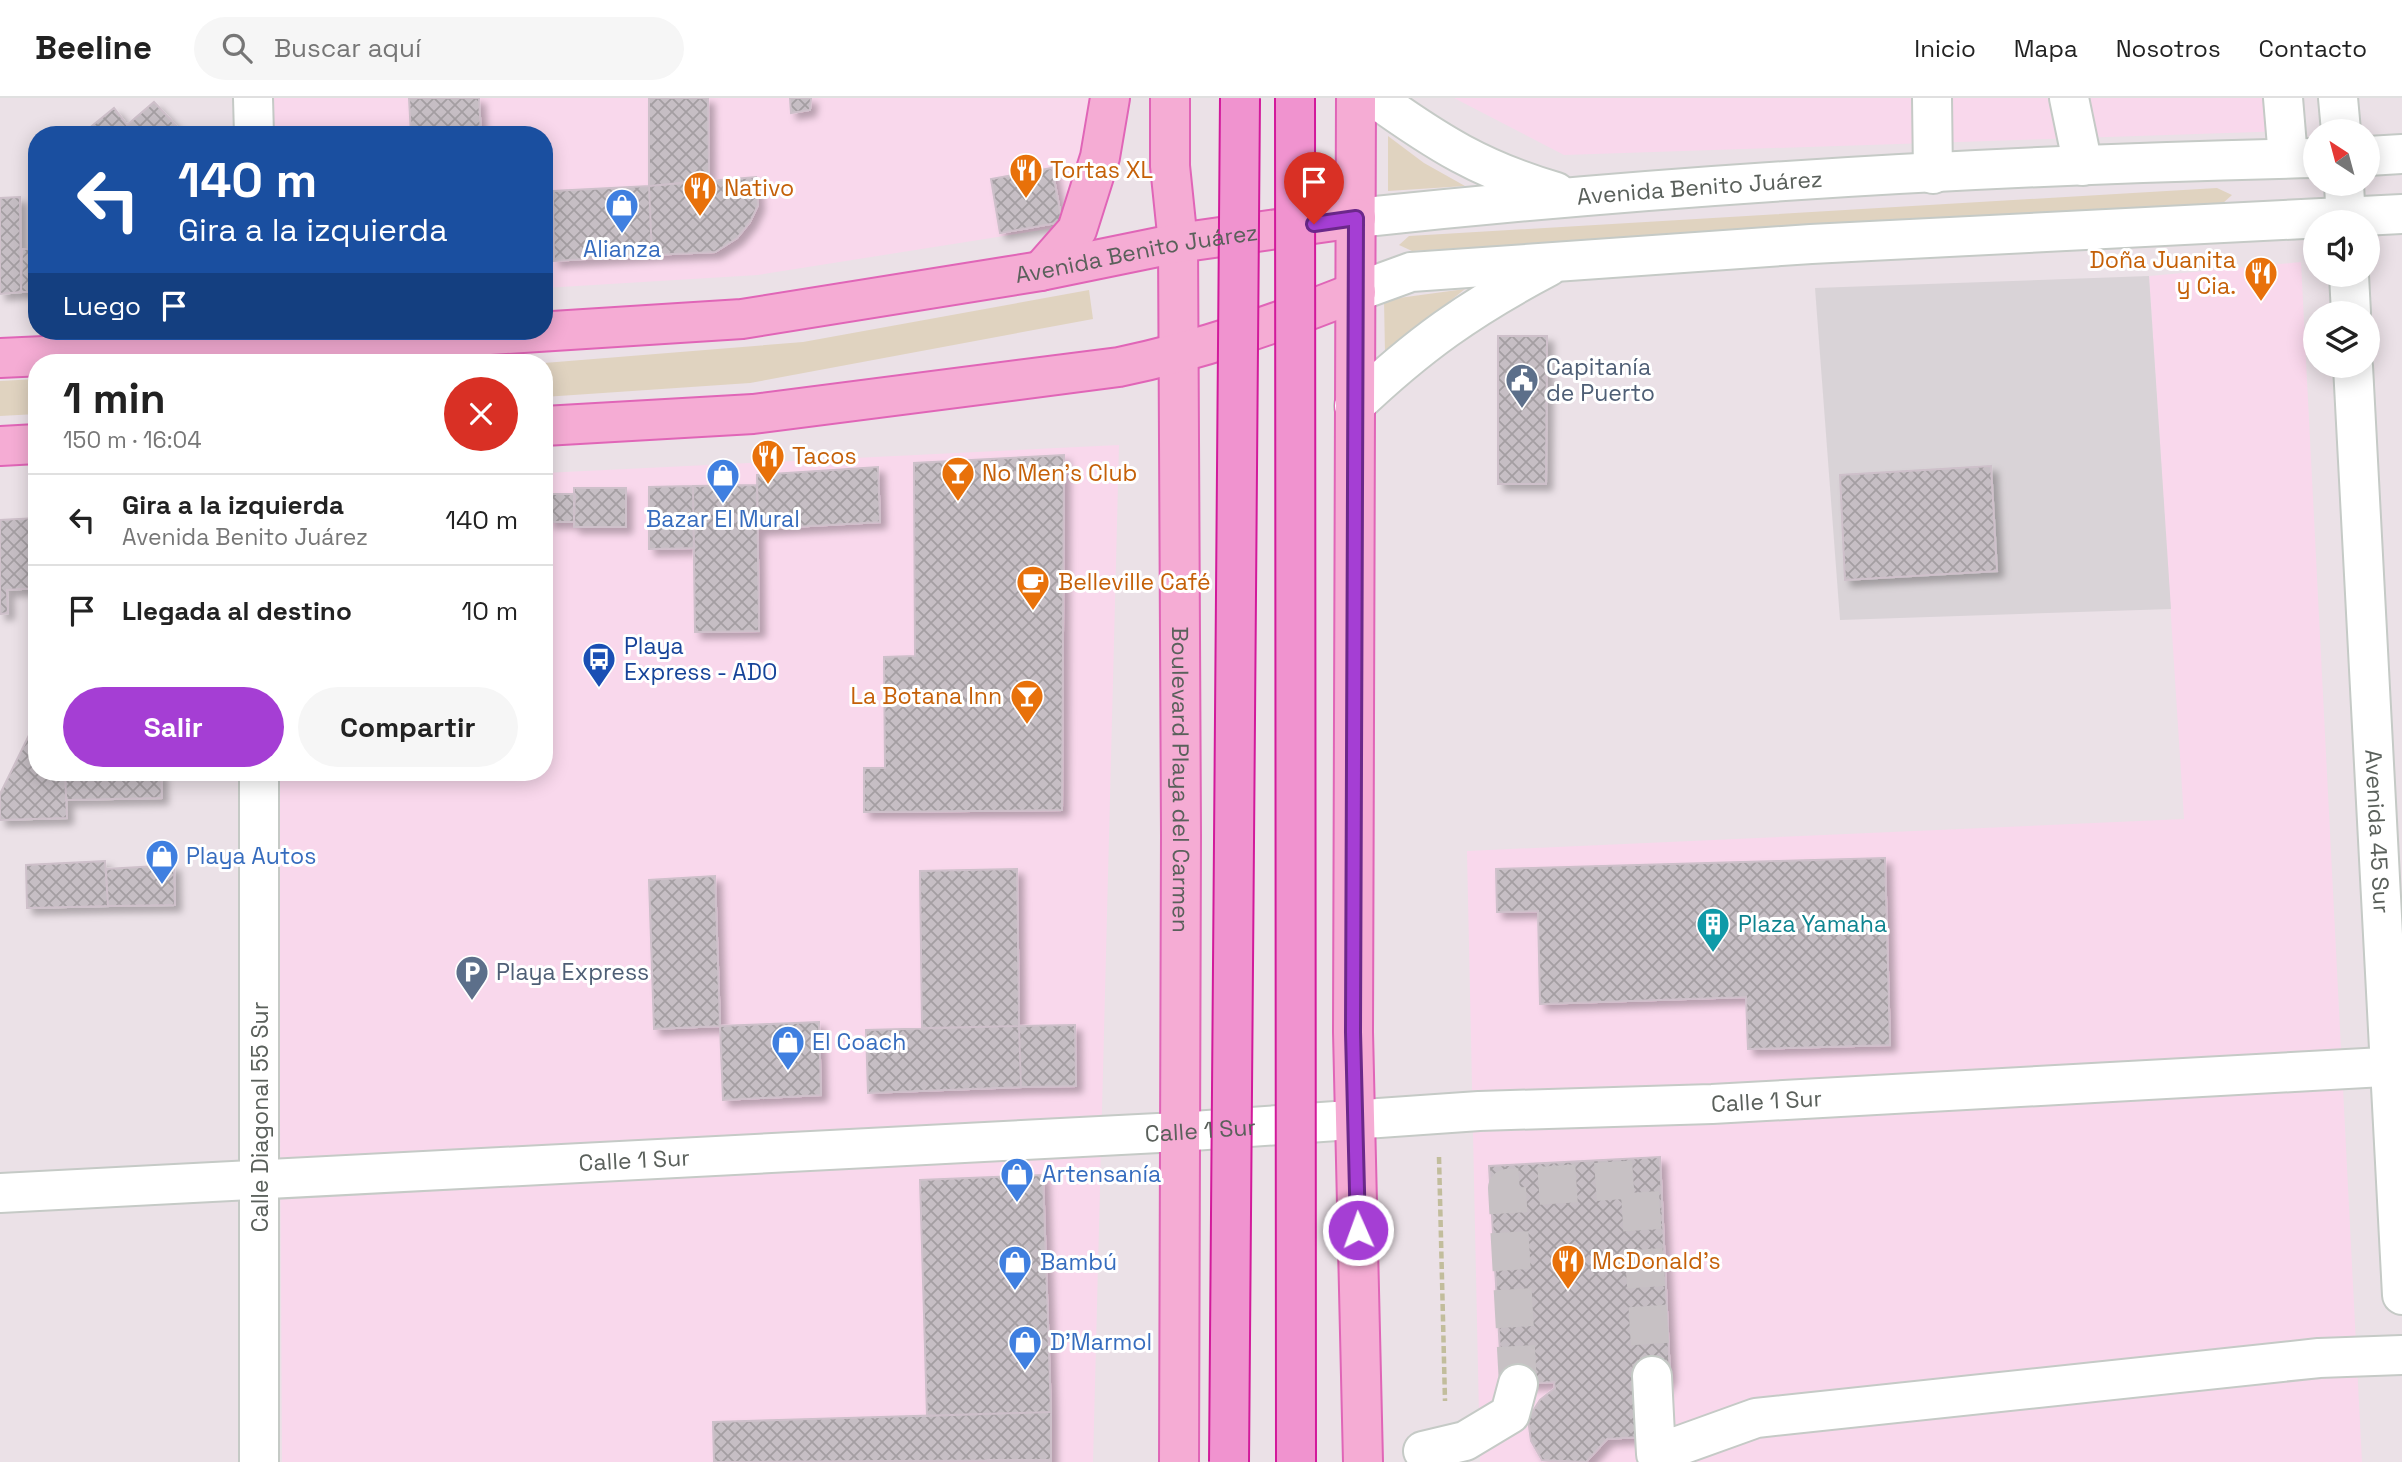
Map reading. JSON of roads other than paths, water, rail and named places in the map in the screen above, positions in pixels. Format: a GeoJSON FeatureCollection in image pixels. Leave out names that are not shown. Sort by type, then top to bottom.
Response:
{"type":"FeatureCollection","features":[{"type":"Feature","properties":{"kind":"highway"},"geometry":{"type":"LineString","coordinates":[[1229,1462],[1240,98]]}},
{"type":"Feature","properties":{"kind":"highway"},"geometry":{"type":"LineString","coordinates":[[1295,98],[1296,1462]]}},
{"type":"Feature","properties":{"kind":"main road"},"geometry":{"type":"LineString","coordinates":[[1041,271],[1077,230],[1100,157],[1110,98]]}},
{"type":"Feature","properties":{"kind":"main road","name":"Boulevard Playa del Carmen"},"geometry":{"type":"LineString","coordinates":[[1170,98],[1170,166],[1178,243],[1181,835],[1179,1462]]}},
{"type":"Feature","properties":{"kind":"main road"},"geometry":{"type":"LineString","coordinates":[[1356,98],[1355,1121],[1363,1462]]}},
{"type":"Feature","properties":{"kind":"main road","name":"Avenida Benito Juárez"},"geometry":{"type":"LineString","coordinates":[[553,331],[742,319],[1041,271],[1178,243],[1356,218]]}},
{"type":"Feature","properties":{"kind":"main road"},"geometry":{"type":"LineString","coordinates":[[553,425],[813,408],[1119,367],[1178,355],[1269,327],[1356,292]]}},
{"type":"Feature","properties":{"kind":"main road","name":"Avenida Benito Juárez"},"geometry":{"type":"LineString","coordinates":[[86,354],[391,340]]}},
{"type":"Feature","properties":{"kind":"main road","name":"Avenida Benito Juárez"},"geometry":{"type":"LineString","coordinates":[[0,358],[28,357]]}},
{"type":"Feature","properties":{"kind":"main road"},"geometry":{"type":"LineString","coordinates":[[0,446],[28,444]]}},
{"type":"Feature","properties":{"kind":"street"},"geometry":{"type":"LineString","coordinates":[[253,98],[254,126]]}},
{"type":"Feature","properties":{"kind":"street"},"geometry":{"type":"LineString","coordinates":[[1375,98],[1442,145],[1506,177],[1578,199]]}},
{"type":"Feature","properties":{"kind":"street"},"geometry":{"type":"LineString","coordinates":[[1932,98],[1933,174]]}},
{"type":"Feature","properties":{"kind":"street"},"geometry":{"type":"LineString","coordinates":[[2069,98],[2083,166]]}},
{"type":"Feature","properties":{"kind":"street"},"geometry":{"type":"LineString","coordinates":[[2284,98],[2302,158]]}},
{"type":"Feature","properties":{"kind":"street"},"geometry":{"type":"LineString","coordinates":[[2338,98],[2340,119]]}},
{"type":"Feature","properties":{"kind":"street"},"geometry":{"type":"LineString","coordinates":[[2380,155],[2402,154]]}},
{"type":"Feature","properties":{"kind":"street","name":"Avenida Benito Juárez"},"geometry":{"type":"LineString","coordinates":[[1356,218],[1933,174],[2302,158]]}},
{"type":"Feature","properties":{"kind":"street"},"geometry":{"type":"LineString","coordinates":[[1356,292],[1411,272],[2346,208],[2402,214]]}},
{"type":"Feature","properties":{"kind":"street"},"geometry":{"type":"LineString","coordinates":[[1354,406],[1427,340],[1486,300],[1559,261]]}},
{"type":"Feature","properties":{"kind":"street","name":"Avenida 45 Sur"},"geometry":{"type":"LineString","coordinates":[[2354,378],[2395,1067],[2402,1295]]}},
{"type":"Feature","properties":{"kind":"street","name":"Calle Diagonal 55 Sur"},"geometry":{"type":"LineString","coordinates":[[259,781],[259,1462]]}},
{"type":"Feature","properties":{"kind":"street","name":"Calle 1 Sur"},"geometry":{"type":"LineString","coordinates":[[0,1193],[1178,1132],[1479,1111],[1712,1104],[2395,1067]]}},
{"type":"Feature","properties":{"kind":"street"},"geometry":{"type":"LineString","coordinates":[[1652,1376],[1656,1454],[1756,1418],[2319,1358],[2402,1354]]}},
{"type":"Feature","properties":{"kind":"street"},"geometry":{"type":"LineString","coordinates":[[1438,1447],[1465,1441],[1510,1413],[1518,1384]]}},
{"type":"Feature","properties":{"kind":"tunnel"},"geometry":{"type":"LineString","coordinates":[[1518,1384],[1507,1188],[1639,1179],[1652,1376]]}},
{"type":"Feature","properties":{"kind":"place","name":"Tortas XL"},"geometry":{"type":"Point","coordinates":[1026,200]}},
{"type":"Feature","properties":{"kind":"place","name":"Nativo"},"geometry":{"type":"Point","coordinates":[700,218]}},
{"type":"Feature","properties":{"kind":"place","name":"Alianza"},"geometry":{"type":"Point","coordinates":[622,235]}},
{"type":"Feature","properties":{"kind":"place","name":"Doña Juanita y Cia."},"geometry":{"type":"Point","coordinates":[2261,303]}},
{"type":"Feature","properties":{"kind":"place","name":"Capitanía de Puerto"},"geometry":{"type":"Point","coordinates":[1522,410]}},
{"type":"Feature","properties":{"kind":"place","name":"Tacos"},"geometry":{"type":"Point","coordinates":[768,486]}},
{"type":"Feature","properties":{"kind":"place","name":"No Men's Club"},"geometry":{"type":"Point","coordinates":[958,503]}},
{"type":"Feature","properties":{"kind":"place","name":"Bazar El Mural"},"geometry":{"type":"Point","coordinates":[723,505]}},
{"type":"Feature","properties":{"kind":"place","name":"Belleville Café"},"geometry":{"type":"Point","coordinates":[1033,612]}},
{"type":"Feature","properties":{"kind":"place","name":"Playa Express - ADO"},"geometry":{"type":"Point","coordinates":[599,689]}},
{"type":"Feature","properties":{"kind":"place","name":"La Botana Inn"},"geometry":{"type":"Point","coordinates":[1027,726]}},
{"type":"Feature","properties":{"kind":"place","name":"Playa Autos"},"geometry":{"type":"Point","coordinates":[162,886]}},
{"type":"Feature","properties":{"kind":"place","name":"Plaza Yamaha"},"geometry":{"type":"Point","coordinates":[1713,954]}},
{"type":"Feature","properties":{"kind":"place","name":"Playa Express"},"geometry":{"type":"Point","coordinates":[472,1002]}},
{"type":"Feature","properties":{"kind":"place","name":"El Coach"},"geometry":{"type":"Point","coordinates":[788,1072]}},
{"type":"Feature","properties":{"kind":"place","name":"Artensanía"},"geometry":{"type":"Point","coordinates":[1017,1204]}},
{"type":"Feature","properties":{"kind":"place","name":"McDonald's"},"geometry":{"type":"Point","coordinates":[1568,1291]}},
{"type":"Feature","properties":{"kind":"place","name":"Bambú"},"geometry":{"type":"Point","coordinates":[1015,1292]}},
{"type":"Feature","properties":{"kind":"place","name":"D'Marmol"},"geometry":{"type":"Point","coordinates":[1025,1372]}}]}
